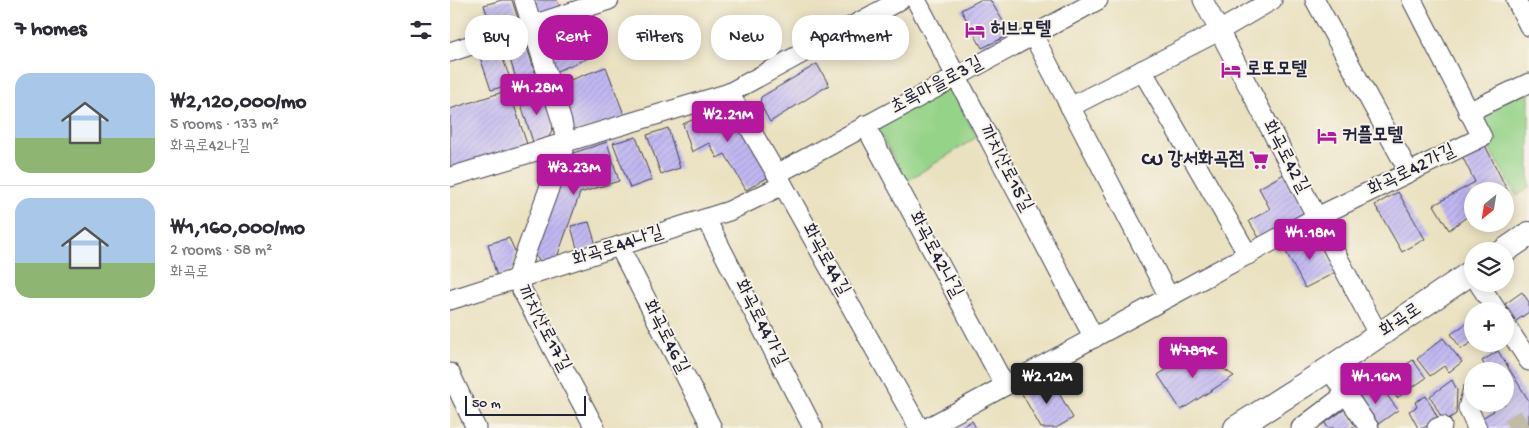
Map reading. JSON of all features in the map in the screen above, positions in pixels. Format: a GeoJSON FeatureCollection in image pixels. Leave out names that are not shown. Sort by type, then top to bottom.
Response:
{"type":"FeatureCollection","features":[{"type":"Feature","properties":{"kind":"main road"},"geometry":{"type":"LineString","coordinates":[[1514,244],[1529,234]]}},
{"type":"Feature","properties":{"kind":"main road","name":"화곡로"},"geometry":{"type":"LineString","coordinates":[[1236,428],[1329,370],[1464,278]]}},
{"type":"Feature","properties":{"kind":"street"},"geometry":{"type":"LineString","coordinates":[[524,0],[562,122],[566,142]]}},
{"type":"Feature","properties":{"kind":"street"},"geometry":{"type":"LineString","coordinates":[[450,52],[609,0]]}},
{"type":"Feature","properties":{"kind":"street"},"geometry":{"type":"LineString","coordinates":[[450,177],[729,93],[900,0]]}},
{"type":"Feature","properties":{"kind":"street","name":"까치산로15길"},"geometry":{"type":"LineString","coordinates":[[916,0],[1094,338]]}},
{"type":"Feature","properties":{"kind":"street","name":"초록마을로3길"},"geometry":{"type":"LineString","coordinates":[[780,179],[865,125],[1098,0]]}},
{"type":"Feature","properties":{"kind":"street","name":"화곡로42길"},"geometry":{"type":"LineString","coordinates":[[1203,0],[1379,336]]}},
{"type":"Feature","properties":{"kind":"street"},"geometry":{"type":"LineString","coordinates":[[1070,107],[1219,30],[1272,0]]}},
{"type":"Feature","properties":{"kind":"street"},"geometry":{"type":"LineString","coordinates":[[1315,0],[1410,172]]}},
{"type":"Feature","properties":{"kind":"street","name":"화곡로42가길"},"geometry":{"type":"LineString","coordinates":[[1317,217],[1482,137],[1412,0]]}},
{"type":"Feature","properties":{"kind":"street"},"geometry":{"type":"LineString","coordinates":[[1516,0],[1529,26]]}},
{"type":"Feature","properties":{"kind":"street"},"geometry":{"type":"LineString","coordinates":[[1033,35],[1168,298]]}},
{"type":"Feature","properties":{"kind":"street"},"geometry":{"type":"LineString","coordinates":[[1142,70],[1248,254]]}},
{"type":"Feature","properties":{"kind":"street"},"geometry":{"type":"LineString","coordinates":[[1468,112],[1529,83]]}},
{"type":"Feature","properties":{"kind":"street","name":"화곡로44길"},"geometry":{"type":"LineString","coordinates":[[729,93],[780,179],[918,428]]}},
{"type":"Feature","properties":{"kind":"street","name":"화곡로42나길"},"geometry":{"type":"LineString","coordinates":[[865,125],[1005,386]]}},
{"type":"Feature","properties":{"kind":"street","name":"까치산로17길"},"geometry":{"type":"LineString","coordinates":[[566,142],[516,279],[595,428]]}},
{"type":"Feature","properties":{"kind":"street","name":"화곡로44나길"},"geometry":{"type":"LineString","coordinates":[[450,300],[729,212],[780,179]]}},
{"type":"Feature","properties":{"kind":"street"},"geometry":{"type":"LineString","coordinates":[[927,428],[1317,217]]}},
{"type":"Feature","properties":{"kind":"street","name":"화곡로44가길"},"geometry":{"type":"LineString","coordinates":[[706,219],[813,428]]}},
{"type":"Feature","properties":{"kind":"street","name":"화곡로46길"},"geometry":{"type":"LineString","coordinates":[[619,246],[712,428]]}},
{"type":"Feature","properties":{"kind":"street"},"geometry":{"type":"LineString","coordinates":[[1514,338],[1529,361]]}},
{"type":"Feature","properties":{"kind":"street"},"geometry":{"type":"LineString","coordinates":[[1329,370],[1369,428]]}},
{"type":"Feature","properties":{"kind":"street"},"geometry":{"type":"LineString","coordinates":[[450,373],[476,428]]}},
{"type":"Feature","properties":{"kind":"street"},"geometry":{"type":"LineString","coordinates":[[1301,428],[1346,394]]}},
{"type":"Feature","properties":{"kind":"street"},"geometry":{"type":"LineString","coordinates":[[1470,412],[1477,428]]}},
{"type":"Feature","properties":{"kind":"green space"},"geometry":{"type":"Polygon","coordinates":[[[950,87],[977,137],[907,181],[876,127],[950,87]]]}},
{"type":"Feature","properties":{"kind":"green space"},"geometry":{"type":"Polygon","coordinates":[[[1529,90],[1529,188],[1517,196],[1514,191],[1514,182],[1509,182],[1487,145],[1487,134],[1476,115],[1529,90]]]}},
{"type":"Feature","properties":{"kind":"building"},"geometry":{"type":"Polygon","coordinates":[[[502,0],[512,0],[517,15],[487,15],[484,5],[502,0]]]}},
{"type":"Feature","properties":{"kind":"building"},"geometry":{"type":"Polygon","coordinates":[[[533,0],[557,0],[560,8],[545,14],[536,12],[533,0]]]}},
{"type":"Feature","properties":{"kind":"building"},"geometry":{"type":"Polygon","coordinates":[[[980,0],[990,0],[1011,34],[982,48],[961,10],[980,0]]]}},
{"type":"Feature","properties":{"kind":"building"},"geometry":{"type":"Polygon","coordinates":[[[528,50],[539,86],[520,92],[510,60],[528,60],[528,50]]]}},
{"type":"Feature","properties":{"kind":"building"},"geometry":{"type":"Polygon","coordinates":[[[481,60],[503,60],[512,84],[491,90],[481,60]]]}},
{"type":"Feature","properties":{"kind":"building"},"geometry":{"type":"Polygon","coordinates":[[[550,60],[584,60],[554,72],[550,60]]]}},
{"type":"Feature","properties":{"kind":"building"},"geometry":{"type":"Polygon","coordinates":[[[817,64],[829,85],[770,122],[760,104],[761,97],[817,64]]]}},
{"type":"Feature","properties":{"kind":"building"},"geometry":{"type":"Polygon","coordinates":[[[606,67],[625,117],[571,133],[559,84],[606,67]]]}},
{"type":"Feature","properties":{"kind":"building"},"geometry":{"type":"Polygon","coordinates":[[[509,90],[529,150],[450,174],[450,109],[509,90]]]}},
{"type":"Feature","properties":{"kind":"building"},"geometry":{"type":"Polygon","coordinates":[[[541,91],[554,125],[549,137],[533,142],[519,98],[541,91]]]}},
{"type":"Feature","properties":{"kind":"building"},"geometry":{"type":"Polygon","coordinates":[[[731,103],[770,176],[746,190],[725,154],[717,158],[709,143],[692,152],[683,124],[731,103]]]}},
{"type":"Feature","properties":{"kind":"building"},"geometry":{"type":"Polygon","coordinates":[[[668,128],[680,168],[661,174],[647,135],[668,128]]]}},
{"type":"Feature","properties":{"kind":"building"},"geometry":{"type":"Polygon","coordinates":[[[636,137],[652,180],[630,188],[613,143],[636,137]]]}},
{"type":"Feature","properties":{"kind":"building"},"geometry":{"type":"Polygon","coordinates":[[[1483,141],[1503,182],[1475,182],[1460,152],[1483,141]]]}},
{"type":"Feature","properties":{"kind":"building"},"geometry":{"type":"Polygon","coordinates":[[[607,142],[619,181],[580,193],[556,260],[543,265],[533,253],[573,153],[607,142]]]}},
{"type":"Feature","properties":{"kind":"building"},"geometry":{"type":"Polygon","coordinates":[[[1284,174],[1307,215],[1261,241],[1249,221],[1270,209],[1259,188],[1284,174]]]}},
{"type":"Feature","properties":{"kind":"building"},"geometry":{"type":"Polygon","coordinates":[[[1464,188],[1464,219],[1449,230],[1434,205],[1464,188]]]}},
{"type":"Feature","properties":{"kind":"building"},"geometry":{"type":"Polygon","coordinates":[[[1398,192],[1425,239],[1402,252],[1375,205],[1398,192]]]}},
{"type":"Feature","properties":{"kind":"building"},"geometry":{"type":"Polygon","coordinates":[[[589,222],[596,245],[578,252],[571,226],[589,222]]]}},
{"type":"Feature","properties":{"kind":"building"},"geometry":{"type":"Polygon","coordinates":[[[1315,233],[1336,272],[1305,288],[1285,250],[1315,233]]]}},
{"type":"Feature","properties":{"kind":"building"},"geometry":{"type":"Polygon","coordinates":[[[509,238],[516,253],[511,270],[497,277],[488,244],[509,238]]]}},
{"type":"Feature","properties":{"kind":"building"},"geometry":{"type":"Polygon","coordinates":[[[1522,292],[1529,302],[1529,312],[1516,321],[1514,318],[1514,302],[1508,302],[1522,292]]]}},
{"type":"Feature","properties":{"kind":"building"},"geometry":{"type":"Polygon","coordinates":[[[1464,325],[1464,347],[1461,349],[1451,334],[1464,325]]]}},
{"type":"Feature","properties":{"kind":"building"},"geometry":{"type":"Polygon","coordinates":[[[1443,338],[1462,362],[1449,372],[1444,366],[1430,376],[1417,359],[1443,338]]]}},
{"type":"Feature","properties":{"kind":"building"},"geometry":{"type":"Polygon","coordinates":[[[1196,350],[1234,376],[1181,410],[1158,375],[1196,350]]]}},
{"type":"Feature","properties":{"kind":"building"},"geometry":{"type":"Polygon","coordinates":[[[1499,352],[1505,362],[1483,362],[1499,352]]]}},
{"type":"Feature","properties":{"kind":"building"},"geometry":{"type":"Polygon","coordinates":[[[1413,360],[1426,378],[1397,398],[1385,379],[1413,360]]]}},
{"type":"Feature","properties":{"kind":"building"},"geometry":{"type":"Polygon","coordinates":[[[1050,377],[1073,418],[1056,428],[1041,428],[1021,392],[1050,377]]]}},
{"type":"Feature","properties":{"kind":"building"},"geometry":{"type":"Polygon","coordinates":[[[1514,377],[1529,401],[1529,428],[1486,428],[1480,419],[1492,412],[1514,412],[1514,377]]]}},
{"type":"Feature","properties":{"kind":"building"},"geometry":{"type":"Polygon","coordinates":[[[1452,380],[1457,390],[1456,414],[1444,422],[1430,396],[1452,380]]]}},
{"type":"Feature","properties":{"kind":"building"},"geometry":{"type":"Polygon","coordinates":[[[1378,383],[1398,410],[1374,427],[1354,400],[1378,383]]]}},
{"type":"Feature","properties":{"kind":"building"},"geometry":{"type":"Polygon","coordinates":[[[1426,396],[1439,420],[1423,428],[1418,428],[1409,411],[1417,407],[1415,402],[1426,396]]]}},
{"type":"Feature","properties":{"kind":"building"},"geometry":{"type":"Polygon","coordinates":[[[1345,409],[1356,425],[1351,428],[1328,428],[1325,423],[1345,409]]]}},
{"type":"Feature","properties":{"kind":"building"},"geometry":{"type":"Polygon","coordinates":[[[972,421],[976,428],[958,428],[972,421]]]}},
{"type":"Feature","properties":{"kind":"tunnel"},"geometry":{"type":"LineString","coordinates":[[1509,428],[1529,416]]}},
{"type":"Feature","properties":{"kind":"place","name":"허브모텔"},"geometry":{"type":"Point","coordinates":[975,30]}},
{"type":"Feature","properties":{"kind":"place","name":"로또모텔"},"geometry":{"type":"Point","coordinates":[1231,70]}},
{"type":"Feature","properties":{"kind":"place","name":"커플모텔"},"geometry":{"type":"Point","coordinates":[1327,136]}},
{"type":"Feature","properties":{"kind":"place","name":"CU 강서화곡점"},"geometry":{"type":"Point","coordinates":[1259,160]}}]}
